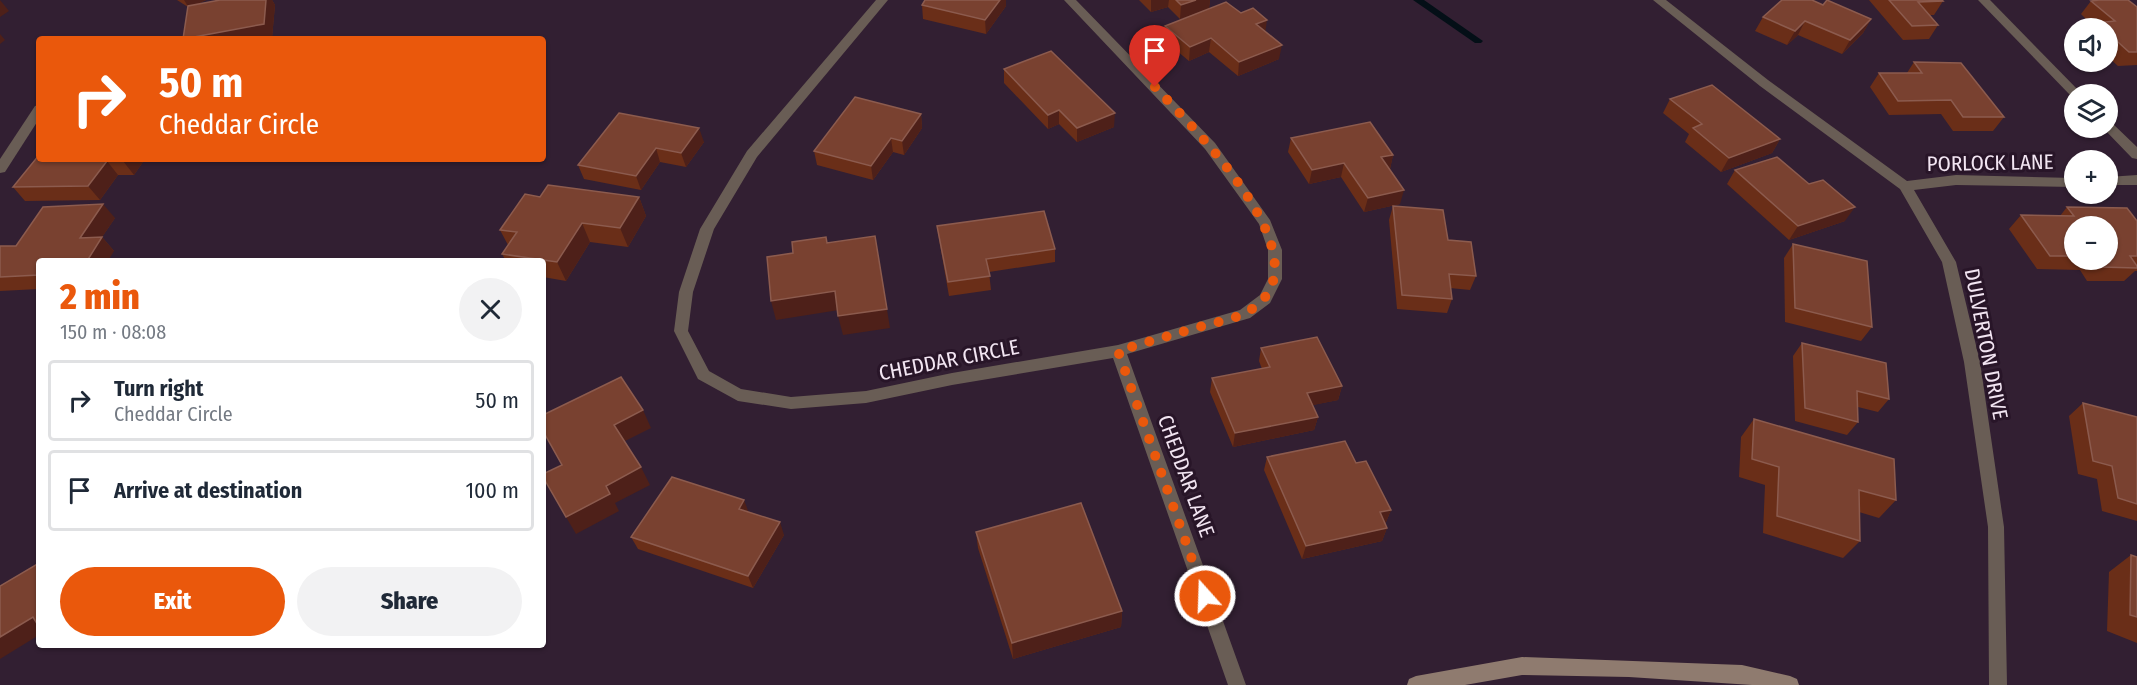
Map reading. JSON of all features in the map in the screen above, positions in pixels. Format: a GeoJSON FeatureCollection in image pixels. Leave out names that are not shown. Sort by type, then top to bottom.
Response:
{"type":"FeatureCollection","features":[{"type":"Feature","properties":{"kind":"main road"},"geometry":{"type":"LineString","coordinates":[[1416,685],[1522,666],[1629,668],[1742,674],[1790,685]]}},
{"type":"Feature","properties":{"kind":"street","name":"CHEDDAR CIRCLE"},"geometry":{"type":"LineString","coordinates":[[882,0],[752,154],[707,229],[686,292],[681,332],[703,375],[738,395],[791,403],[866,398],[951,379],[1118,351],[1245,314],[1265,299],[1275,279],[1275,250],[1265,223],[1210,146],[1070,0]]}},
{"type":"Feature","properties":{"kind":"street","name":"DULVERTON DRIVE"},"geometry":{"type":"LineString","coordinates":[[1659,0],[1764,83],[1905,186],[1949,262],[1972,362],[1996,527],[1998,685]]}},
{"type":"Feature","properties":{"kind":"street"},"geometry":{"type":"LineString","coordinates":[[1984,0],[2066,84]]}},
{"type":"Feature","properties":{"kind":"street"},"geometry":{"type":"LineString","coordinates":[[0,169],[36,114]]}},
{"type":"Feature","properties":{"kind":"street"},"geometry":{"type":"LineString","coordinates":[[2118,136],[2137,155]]}},
{"type":"Feature","properties":{"kind":"street","name":"PORLOCK LANE"},"geometry":{"type":"LineString","coordinates":[[1905,186],[1956,180],[2064,182]]}},
{"type":"Feature","properties":{"kind":"street"},"geometry":{"type":"LineString","coordinates":[[2118,181],[2137,180]]}},
{"type":"Feature","properties":{"kind":"street","name":"CHEDDAR LANE"},"geometry":{"type":"LineString","coordinates":[[1118,351],[1237,685]]}},
{"type":"Feature","properties":{"kind":"building"},"geometry":{"type":"Polygon","coordinates":[[[220,0],[266,0],[264,24],[199,36],[183,36],[188,6],[220,0]]]}},
{"type":"Feature","properties":{"kind":"building"},"geometry":{"type":"Polygon","coordinates":[[[925,0],[1000,0],[985,20],[922,5],[925,0]]]}},
{"type":"Feature","properties":{"kind":"building"},"geometry":{"type":"Polygon","coordinates":[[[1176,0],[1196,0],[1181,5],[1176,0]]]}},
{"type":"Feature","properties":{"kind":"building"},"geometry":{"type":"Polygon","coordinates":[[[1782,0],[1812,0],[1823,5],[1827,0],[1871,19],[1850,40],[1805,21],[1795,31],[1763,17],[1782,0]]]}},
{"type":"Feature","properties":{"kind":"building"},"geometry":{"type":"Polygon","coordinates":[[[1889,0],[1942,0],[1918,2],[1938,25],[1912,26],[1889,0]]]}},
{"type":"Feature","properties":{"kind":"building"},"geometry":{"type":"Polygon","coordinates":[[[2128,0],[2137,7],[2137,52],[2129,52],[2118,42],[2118,18],[2111,18],[2091,1],[2128,0]]]}},
{"type":"Feature","properties":{"kind":"building"},"geometry":{"type":"Polygon","coordinates":[[[1226,2],[1241,13],[1253,8],[1267,20],[1256,24],[1282,45],[1239,62],[1211,38],[1190,47],[1165,26],[1226,2]]]}},
{"type":"Feature","properties":{"kind":"building"},"geometry":{"type":"Polygon","coordinates":[[[1051,51],[1115,113],[1077,128],[1059,110],[1048,115],[1004,69],[1051,51]]]}},
{"type":"Feature","properties":{"kind":"building"},"geometry":{"type":"Polygon","coordinates":[[[1914,62],[1961,63],[2004,117],[1963,117],[1951,100],[1898,101],[1879,73],[1922,73],[1914,62]]]}},
{"type":"Feature","properties":{"kind":"building"},"geometry":{"type":"Polygon","coordinates":[[[1712,85],[1780,139],[1729,158],[1693,128],[1702,124],[1670,99],[1712,85]]]}},
{"type":"Feature","properties":{"kind":"building"},"geometry":{"type":"Polygon","coordinates":[[[855,97],[921,114],[902,141],[891,138],[871,166],[814,151],[855,97]]]}},
{"type":"Feature","properties":{"kind":"building"},"geometry":{"type":"Polygon","coordinates":[[[619,113],[699,128],[681,153],[656,148],[636,176],[578,165],[619,113]]]}},
{"type":"Feature","properties":{"kind":"building"},"geometry":{"type":"Polygon","coordinates":[[[1370,122],[1393,155],[1381,157],[1404,190],[1368,198],[1344,163],[1312,170],[1291,138],[1370,122]]]}},
{"type":"Feature","properties":{"kind":"building"},"geometry":{"type":"Polygon","coordinates":[[[1777,157],[1809,184],[1823,180],[1855,207],[1798,226],[1735,170],[1777,157]]]}},
{"type":"Feature","properties":{"kind":"building"},"geometry":{"type":"Polygon","coordinates":[[[36,159],[36,162],[106,162],[88,186],[13,187],[36,159]]]}},
{"type":"Feature","properties":{"kind":"building"},"geometry":{"type":"Polygon","coordinates":[[[548,185],[639,197],[620,228],[582,223],[557,262],[546,260],[546,258],[502,254],[517,232],[500,230],[525,194],[540,197],[548,185]]]}},
{"type":"Feature","properties":{"kind":"building"},"geometry":{"type":"Polygon","coordinates":[[[103,204],[80,238],[102,237],[89,258],[36,258],[36,275],[0,277],[0,246],[16,246],[43,207],[103,204]]]}},
{"type":"Feature","properties":{"kind":"building"},"geometry":{"type":"Polygon","coordinates":[[[1393,206],[1443,210],[1448,240],[1471,242],[1476,276],[1449,274],[1452,299],[1402,295],[1393,206]]]}},
{"type":"Feature","properties":{"kind":"building"},"geometry":{"type":"Polygon","coordinates":[[[2067,207],[2127,208],[2137,221],[2137,256],[2130,256],[2137,268],[2118,267],[2118,216],[2074,216],[2067,207]]]}},
{"type":"Feature","properties":{"kind":"building"},"geometry":{"type":"Polygon","coordinates":[[[1044,211],[1055,249],[986,259],[990,276],[948,282],[937,226],[1044,211]]]}},
{"type":"Feature","properties":{"kind":"building"},"geometry":{"type":"Polygon","coordinates":[[[2021,215],[2074,216],[2064,216],[2064,256],[2050,256],[2021,215]]]}},
{"type":"Feature","properties":{"kind":"building"},"geometry":{"type":"Polygon","coordinates":[[[875,236],[887,309],[838,316],[835,291],[771,301],[767,257],[793,253],[792,242],[826,237],[827,243],[875,236]]]}},
{"type":"Feature","properties":{"kind":"building"},"geometry":{"type":"Polygon","coordinates":[[[1793,244],[1867,261],[1872,327],[1795,308],[1793,244]]]}},
{"type":"Feature","properties":{"kind":"building"},"geometry":{"type":"Polygon","coordinates":[[[1317,337],[1342,386],[1307,393],[1318,417],[1235,433],[1212,378],[1270,367],[1261,348],[1317,337]]]}},
{"type":"Feature","properties":{"kind":"building"},"geometry":{"type":"Polygon","coordinates":[[[1802,343],[1886,363],[1889,399],[1857,391],[1858,422],[1805,408],[1802,343]]]}},
{"type":"Feature","properties":{"kind":"building"},"geometry":{"type":"Polygon","coordinates":[[[621,377],[643,410],[614,425],[641,467],[606,486],[610,494],[566,517],[546,482],[546,473],[562,465],[546,436],[546,414],[621,377]]]}},
{"type":"Feature","properties":{"kind":"building"},"geometry":{"type":"Polygon","coordinates":[[[2083,403],[2137,417],[2137,504],[2118,498],[2112,466],[2093,461],[2083,403]]]}},
{"type":"Feature","properties":{"kind":"building"},"geometry":{"type":"Polygon","coordinates":[[[1754,419],[1894,459],[1896,500],[1859,490],[1860,541],[1777,516],[1779,467],[1752,459],[1754,419]]]}},
{"type":"Feature","properties":{"kind":"building"},"geometry":{"type":"Polygon","coordinates":[[[1345,441],[1356,463],[1366,461],[1391,510],[1380,512],[1387,528],[1306,546],[1267,457],[1345,441]]]}},
{"type":"Feature","properties":{"kind":"building"},"geometry":{"type":"Polygon","coordinates":[[[672,477],[744,500],[739,509],[780,522],[748,576],[631,537],[672,477]]]}},
{"type":"Feature","properties":{"kind":"building"},"geometry":{"type":"Polygon","coordinates":[[[1081,503],[1122,611],[1012,643],[976,532],[1081,503]]]}},
{"type":"Feature","properties":{"kind":"building"},"geometry":{"type":"Polygon","coordinates":[[[2131,555],[2137,557],[2137,617],[2130,615],[2131,555]]]}},
{"type":"Feature","properties":{"kind":"building"},"geometry":{"type":"Polygon","coordinates":[[[36,565],[36,622],[33,617],[0,637],[0,586],[36,565]]]}},
{"type":"Feature","properties":{"kind":"waterway"},"geometry":{"type":"LineString","coordinates":[[1418,0],[1478,41]]}},
{"type":"Feature","properties":{"kind":"route"},"geometry":{"type":"LineString","coordinates":[[1155,87],[1210,146],[1265,223],[1275,250],[1275,279],[1265,299],[1245,314],[1118,351],[1205,596]]}}]}
